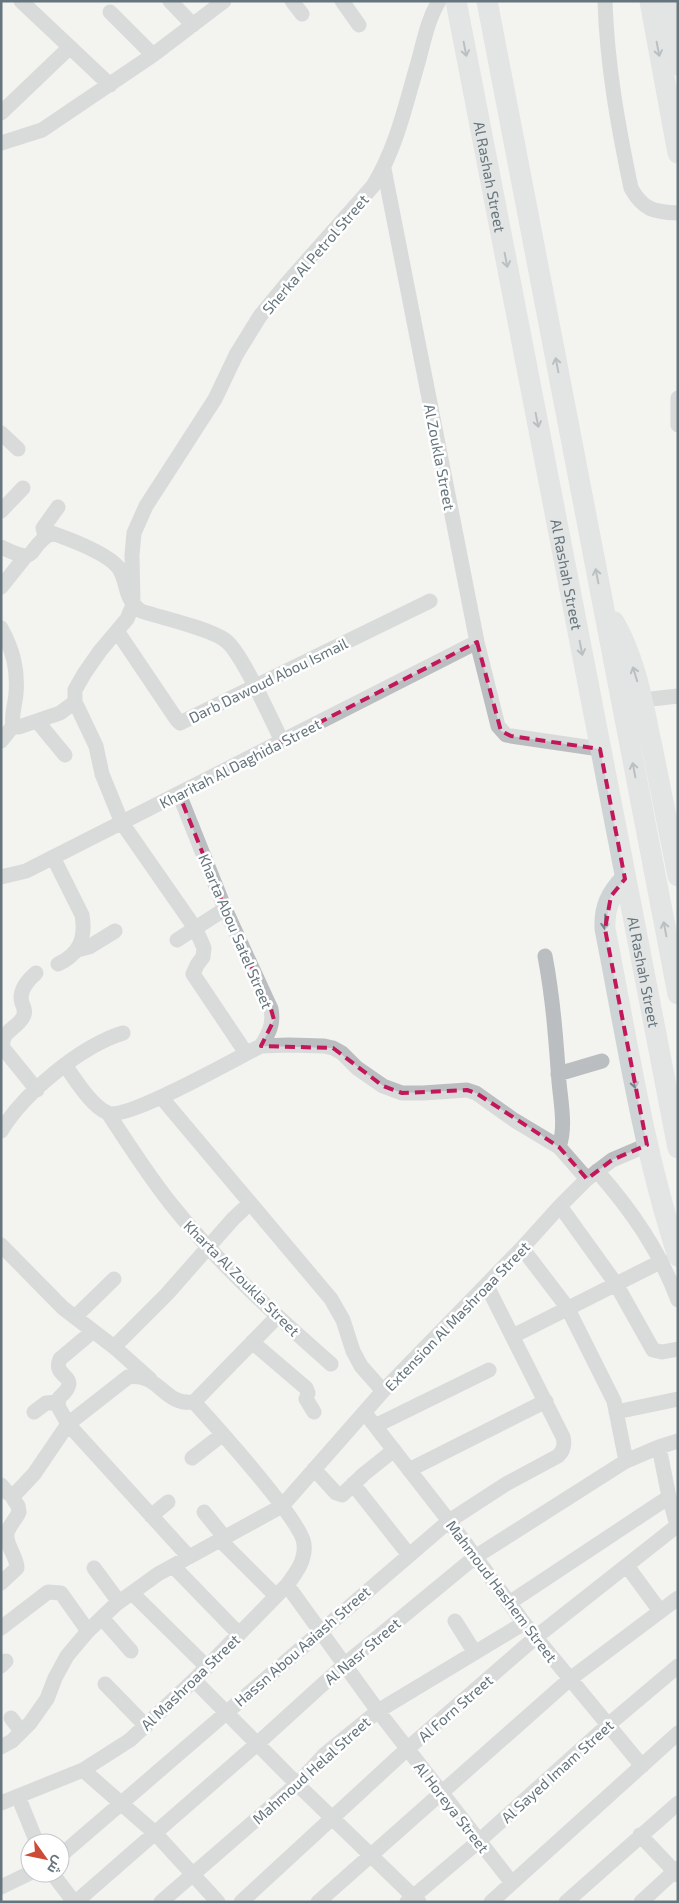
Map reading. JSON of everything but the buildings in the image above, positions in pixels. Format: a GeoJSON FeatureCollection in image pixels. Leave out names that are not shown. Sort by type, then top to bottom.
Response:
{"type":"FeatureCollection","features":[{"type":"Feature","properties":{"kind":"main road","name":"Al Rashah Street"},"geometry":{"type":"LineString","coordinates":[[456,1],[678,1148]]}},
{"type":"Feature","properties":{"kind":"main road","name":"Al Rashah Street"},"geometry":{"type":"LineString","coordinates":[[487,1],[678,994]]}},
{"type":"Feature","properties":{"kind":"main road"},"geometry":{"type":"LineString","coordinates":[[650,1],[678,153]]}},
{"type":"Feature","properties":{"kind":"main road"},"geometry":{"type":"LineString","coordinates":[[666,1],[678,65]]}},
{"type":"Feature","properties":{"kind":"main road"},"geometry":{"type":"LineString","coordinates":[[602,603],[621,635],[636,676],[678,876]]}},
{"type":"Feature","properties":{"kind":"main road"},"geometry":{"type":"LineString","coordinates":[[625,879],[610,896],[604,918],[605,929],[646,1145],[660,1201],[670,1258]]}},
{"type":"Feature","properties":{"kind":"street"},"geometry":{"type":"LineString","coordinates":[[21,1],[110,85]]}},
{"type":"Feature","properties":{"kind":"street"},"geometry":{"type":"LineString","coordinates":[[170,1],[194,25]]}},
{"type":"Feature","properties":{"kind":"street"},"geometry":{"type":"LineString","coordinates":[[1,143],[42,130],[153,55],[224,1]]}},
{"type":"Feature","properties":{"kind":"street"},"geometry":{"type":"LineString","coordinates":[[292,1],[302,14]]}},
{"type":"Feature","properties":{"kind":"street"},"geometry":{"type":"LineString","coordinates":[[342,1],[359,25]]}},
{"type":"Feature","properties":{"kind":"street","name":"Sherka Al Petrol Street"},"geometry":{"type":"LineString","coordinates":[[133,605],[132,555],[134,533],[146,506],[215,399],[236,355],[260,316],[373,186],[384,169],[393,148],[430,18],[439,1]]}},
{"type":"Feature","properties":{"kind":"street"},"geometry":{"type":"LineString","coordinates":[[605,1],[606,45],[631,188],[636,197],[649,209],[657,212],[678,213]]}},
{"type":"Feature","properties":{"kind":"street"},"geometry":{"type":"LineString","coordinates":[[110,12],[153,55]]}},
{"type":"Feature","properties":{"kind":"street"},"geometry":{"type":"LineString","coordinates":[[1,113],[70,47]]}},
{"type":"Feature","properties":{"kind":"street","name":"Al Zoukla Street"},"geometry":{"type":"LineString","coordinates":[[384,169],[477,642],[498,726],[511,736],[600,749]]}},
{"type":"Feature","properties":{"kind":"street"},"geometry":{"type":"LineString","coordinates":[[678,398],[678,425]]}},
{"type":"Feature","properties":{"kind":"street"},"geometry":{"type":"LineString","coordinates":[[1,433],[18,450]]}},
{"type":"Feature","properties":{"kind":"street"},"geometry":{"type":"LineString","coordinates":[[1,511],[23,488]]}},
{"type":"Feature","properties":{"kind":"street"},"geometry":{"type":"LineString","coordinates":[[45,536],[43,528],[58,507]]}},
{"type":"Feature","properties":{"kind":"street"},"geometry":{"type":"LineString","coordinates":[[1,587],[25,556],[29,555],[45,536],[52,533],[57,534],[86,547],[109,560],[118,568],[127,595],[133,605],[141,611],[202,630],[226,640],[237,653],[282,741]]}},
{"type":"Feature","properties":{"kind":"street"},"geometry":{"type":"LineString","coordinates":[[1,547],[20,556],[25,556]]}},
{"type":"Feature","properties":{"kind":"street","name":"Darb Dawoud Abou Ismail"},"geometry":{"type":"LineString","coordinates":[[117,631],[180,723],[430,601]]}},
{"type":"Feature","properties":{"kind":"street"},"geometry":{"type":"LineString","coordinates":[[133,605],[127,619],[84,674],[75,690],[75,702],[96,746],[102,774],[122,823],[195,928],[204,948],[203,957],[193,974],[246,1053]]}},
{"type":"Feature","properties":{"kind":"street"},"geometry":{"type":"LineString","coordinates":[[1,628],[14,654],[16,692],[13,726],[1,741]]}},
{"type":"Feature","properties":{"kind":"street","name":"Kharitah Al Daghida Street"},"geometry":{"type":"LineString","coordinates":[[1,877],[26,870],[122,823],[477,642]]}},
{"type":"Feature","properties":{"kind":"street"},"geometry":{"type":"LineString","coordinates":[[642,700],[678,696]]}},
{"type":"Feature","properties":{"kind":"street"},"geometry":{"type":"LineString","coordinates":[[13,726],[19,727],[60,713],[75,702]]}},
{"type":"Feature","properties":{"kind":"street"},"geometry":{"type":"LineString","coordinates":[[36,721],[65,754]]}},
{"type":"Feature","properties":{"kind":"street","name":"Kharta Abou Satel Street"},"geometry":{"type":"LineString","coordinates":[[179,794],[225,909],[271,1009],[274,1020],[269,1034],[261,1046]]}},
{"type":"Feature","properties":{"kind":"street"},"geometry":{"type":"LineString","coordinates":[[53,857],[82,915],[83,930],[77,950],[69,959],[58,964]]}},
{"type":"Feature","properties":{"kind":"street"},"geometry":{"type":"LineString","coordinates":[[177,940],[225,909]]}},
{"type":"Feature","properties":{"kind":"street"},"geometry":{"type":"LineString","coordinates":[[77,950],[89,947],[115,931]]}},
{"type":"Feature","properties":{"kind":"street"},"geometry":{"type":"LineString","coordinates":[[545,956],[552,991],[562,1133],[559,1147]]}},
{"type":"Feature","properties":{"kind":"street"},"geometry":{"type":"LineString","coordinates":[[36,972],[24,986],[22,994],[25,1015],[2,1038],[3,1048],[37,1090]]}},
{"type":"Feature","properties":{"kind":"street"},"geometry":{"type":"LineString","coordinates":[[1,1130],[37,1090],[65,1065],[94,1045],[123,1033]]}},
{"type":"Feature","properties":{"kind":"street"},"geometry":{"type":"LineString","coordinates":[[65,1065],[87,1095],[98,1106],[108,1113],[116,1114],[160,1097],[261,1046],[290,1044],[333,1048],[383,1086],[402,1093],[467,1090],[476,1093],[514,1120],[559,1147],[632,1212],[670,1258],[678,1300]]}},
{"type":"Feature","properties":{"kind":"street"},"geometry":{"type":"LineString","coordinates":[[558,1074],[602,1062]]}},
{"type":"Feature","properties":{"kind":"street"},"geometry":{"type":"LineString","coordinates":[[160,1097],[331,1300],[343,1320],[353,1351],[361,1366],[384,1391]]}},
{"type":"Feature","properties":{"kind":"street","name":"Kharta Al Zoukla Street"},"geometry":{"type":"LineString","coordinates":[[108,1113],[166,1197],[208,1248],[277,1317],[331,1364]]}},
{"type":"Feature","properties":{"kind":"street","name":"Extension Al Mashroaa Street"},"geometry":{"type":"LineString","coordinates":[[1,1747],[12,1741],[46,1699],[67,1656],[88,1631],[119,1602],[158,1574],[282,1506],[384,1391],[487,1286],[560,1206],[592,1175],[612,1160],[646,1145]]}},
{"type":"Feature","properties":{"kind":"street"},"geometry":{"type":"LineString","coordinates":[[114,1347],[167,1294],[233,1219],[250,1203]]}},
{"type":"Feature","properties":{"kind":"street"},"geometry":{"type":"LineString","coordinates":[[560,1206],[616,1284],[653,1350],[662,1352],[678,1349]]}},
{"type":"Feature","properties":{"kind":"street"},"geometry":{"type":"LineString","coordinates":[[1,1245],[63,1308],[114,1347],[164,1393],[178,1401],[194,1402],[277,1317]]}},
{"type":"Feature","properties":{"kind":"street"},"geometry":{"type":"LineString","coordinates":[[522,1248],[567,1307],[614,1402],[626,1461]]}},
{"type":"Feature","properties":{"kind":"street"},"geometry":{"type":"LineString","coordinates":[[513,1336],[567,1307],[670,1258]]}},
{"type":"Feature","properties":{"kind":"street"},"geometry":{"type":"LineString","coordinates":[[75,1317],[114,1279]]}},
{"type":"Feature","properties":{"kind":"street"},"geometry":{"type":"LineString","coordinates":[[410,1470],[546,1401],[487,1286]]}},
{"type":"Feature","properties":{"kind":"street"},"geometry":{"type":"LineString","coordinates":[[34,1412],[46,1404],[58,1402],[70,1386],[69,1381],[58,1369],[60,1359],[92,1332]]}},
{"type":"Feature","properties":{"kind":"street"},"geometry":{"type":"LineString","coordinates":[[252,1342],[306,1388],[308,1393],[306,1399],[314,1412]]}},
{"type":"Feature","properties":{"kind":"street"},"geometry":{"type":"LineString","coordinates":[[375,1426],[489,1370]]}},
{"type":"Feature","properties":{"kind":"street"},"geometry":{"type":"LineString","coordinates":[[6,1490],[17,1492],[34,1474],[68,1424],[128,1377],[138,1375],[151,1380]]}},
{"type":"Feature","properties":{"kind":"street"},"geometry":{"type":"LineString","coordinates":[[616,1412],[678,1398]]}},
{"type":"Feature","properties":{"kind":"street","name":"Hassn Abou Aaiash Street"},"geometry":{"type":"LineString","coordinates":[[70,1847],[449,1520],[506,1484],[558,1456],[562,1452],[564,1443],[546,1401]]}},
{"type":"Feature","properties":{"kind":"street"},"geometry":{"type":"LineString","coordinates":[[58,1402],[68,1424],[189,1557]]}},
{"type":"Feature","properties":{"kind":"street","name":"Al Mashroaa Street"},"geometry":{"type":"LineString","coordinates":[[1,1802],[83,1770],[130,1740],[207,1667],[282,1591],[297,1572],[303,1557],[304,1542],[282,1506],[194,1402]]}},
{"type":"Feature","properties":{"kind":"street","name":"Mahmoud Hashem Street"},"geometry":{"type":"LineString","coordinates":[[365,1413],[449,1520],[524,1624],[642,1766]]}},
{"type":"Feature","properties":{"kind":"street"},"geometry":{"type":"LineString","coordinates":[[192,1458],[223,1434]]}},
{"type":"Feature","properties":{"kind":"street","name":"Al Nasr Street"},"geometry":{"type":"LineString","coordinates":[[75,1902],[257,1744],[344,1664],[476,1557],[626,1461],[678,1441]]}},
{"type":"Feature","properties":{"kind":"street"},"geometry":{"type":"LineString","coordinates":[[659,1447],[671,1488],[678,1525]]}},
{"type":"Feature","properties":{"kind":"street"},"geometry":{"type":"LineString","coordinates":[[314,1470],[339,1495],[342,1495],[394,1450]]}},
{"type":"Feature","properties":{"kind":"street"},"geometry":{"type":"LineString","coordinates":[[353,1484],[409,1555]]}},
{"type":"Feature","properties":{"kind":"street"},"geometry":{"type":"LineString","coordinates":[[509,1603],[671,1488]]}},
{"type":"Feature","properties":{"kind":"street"},"geometry":{"type":"LineString","coordinates":[[1,1583],[15,1572],[17,1568],[17,1561],[7,1540],[9,1528],[19,1512],[18,1506],[6,1490]]}},
{"type":"Feature","properties":{"kind":"street"},"geometry":{"type":"LineString","coordinates":[[151,1516],[168,1502]]}},
{"type":"Feature","properties":{"kind":"street","name":"Al Horeya Street"},"geometry":{"type":"LineString","coordinates":[[204,1512],[223,1540],[282,1591],[320,1631],[378,1711],[512,1883]]}},
{"type":"Feature","properties":{"kind":"street","name":"Al Forn Street"},"geometry":{"type":"LineString","coordinates":[[241,1902],[408,1749],[536,1637],[678,1525]]}},
{"type":"Feature","properties":{"kind":"street"},"geometry":{"type":"LineString","coordinates":[[173,1566],[239,1634]]}},
{"type":"Feature","properties":{"kind":"street"},"geometry":{"type":"LineString","coordinates":[[627,1566],[660,1611]]}},
{"type":"Feature","properties":{"kind":"street"},"geometry":{"type":"LineString","coordinates":[[94,1568],[119,1602]]}},
{"type":"Feature","properties":{"kind":"street"},"geometry":{"type":"LineString","coordinates":[[2,1628],[48,1592],[55,1591],[61,1593],[88,1631]]}},
{"type":"Feature","properties":{"kind":"street"},"geometry":{"type":"LineString","coordinates":[[132,1593],[207,1667]]}},
{"type":"Feature","properties":{"kind":"street"},"geometry":{"type":"LineString","coordinates":[[318,1902],[440,1792],[570,1679],[678,1598]]}},
{"type":"Feature","properties":{"kind":"street"},"geometry":{"type":"LineString","coordinates":[[102,1618],[131,1651]]}},
{"type":"Feature","properties":{"kind":"street"},"geometry":{"type":"LineString","coordinates":[[455,1621],[475,1653]]}},
{"type":"Feature","properties":{"kind":"street","name":"Mahmoud Helal Street"},"geometry":{"type":"LineString","coordinates":[[161,1902],[296,1784],[325,1754],[378,1711],[524,1624]]}},
{"type":"Feature","properties":{"kind":"street","name":"Al Sayed Imam Street"},"geometry":{"type":"LineString","coordinates":[[413,1900],[608,1725],[678,1666]]}},
{"type":"Feature","properties":{"kind":"street"},"geometry":{"type":"LineString","coordinates":[[194,1680],[413,1900]]}},
{"type":"Feature","properties":{"kind":"street"},"geometry":{"type":"LineString","coordinates":[[105,1684],[146,1726]]}},
{"type":"Feature","properties":{"kind":"street"},"geometry":{"type":"LineString","coordinates":[[11,1718],[21,1731]]}},
{"type":"Feature","properties":{"kind":"street"},"geometry":{"type":"LineString","coordinates":[[491,1902],[678,1733]]}},
{"type":"Feature","properties":{"kind":"street"},"geometry":{"type":"LineString","coordinates":[[83,1770],[122,1802],[155,1833],[218,1902]]}},
{"type":"Feature","properties":{"kind":"street"},"geometry":{"type":"LineString","coordinates":[[18,1796],[33,1833]]}},
{"type":"Feature","properties":{"kind":"street"},"geometry":{"type":"LineString","coordinates":[[566,1902],[678,1802]]}},
{"type":"Feature","properties":{"kind":"street"},"geometry":{"type":"LineString","coordinates":[[640,1835],[677,1871],[641,1902]]}},
{"type":"Feature","properties":{"kind":"street"},"geometry":{"type":"LineString","coordinates":[[1,1887],[20,1878]]}},
{"type":"Feature","properties":{"kind":"street"},"geometry":{"type":"LineString","coordinates":[[60,1883],[75,1902]]}},
{"type":"Feature","properties":{"kind":"highlighted area"},"geometry":{"type":"Polygon","coordinates":[[[477,642],[501,731],[511,736],[600,749],[625,879],[611,896],[605,929],[647,1145],[612,1160],[587,1179],[559,1147],[476,1093],[467,1090],[402,1093],[383,1086],[333,1048],[261,1046],[274,1020],[271,1009],[225,909],[179,794],[477,642]]]}}]}
